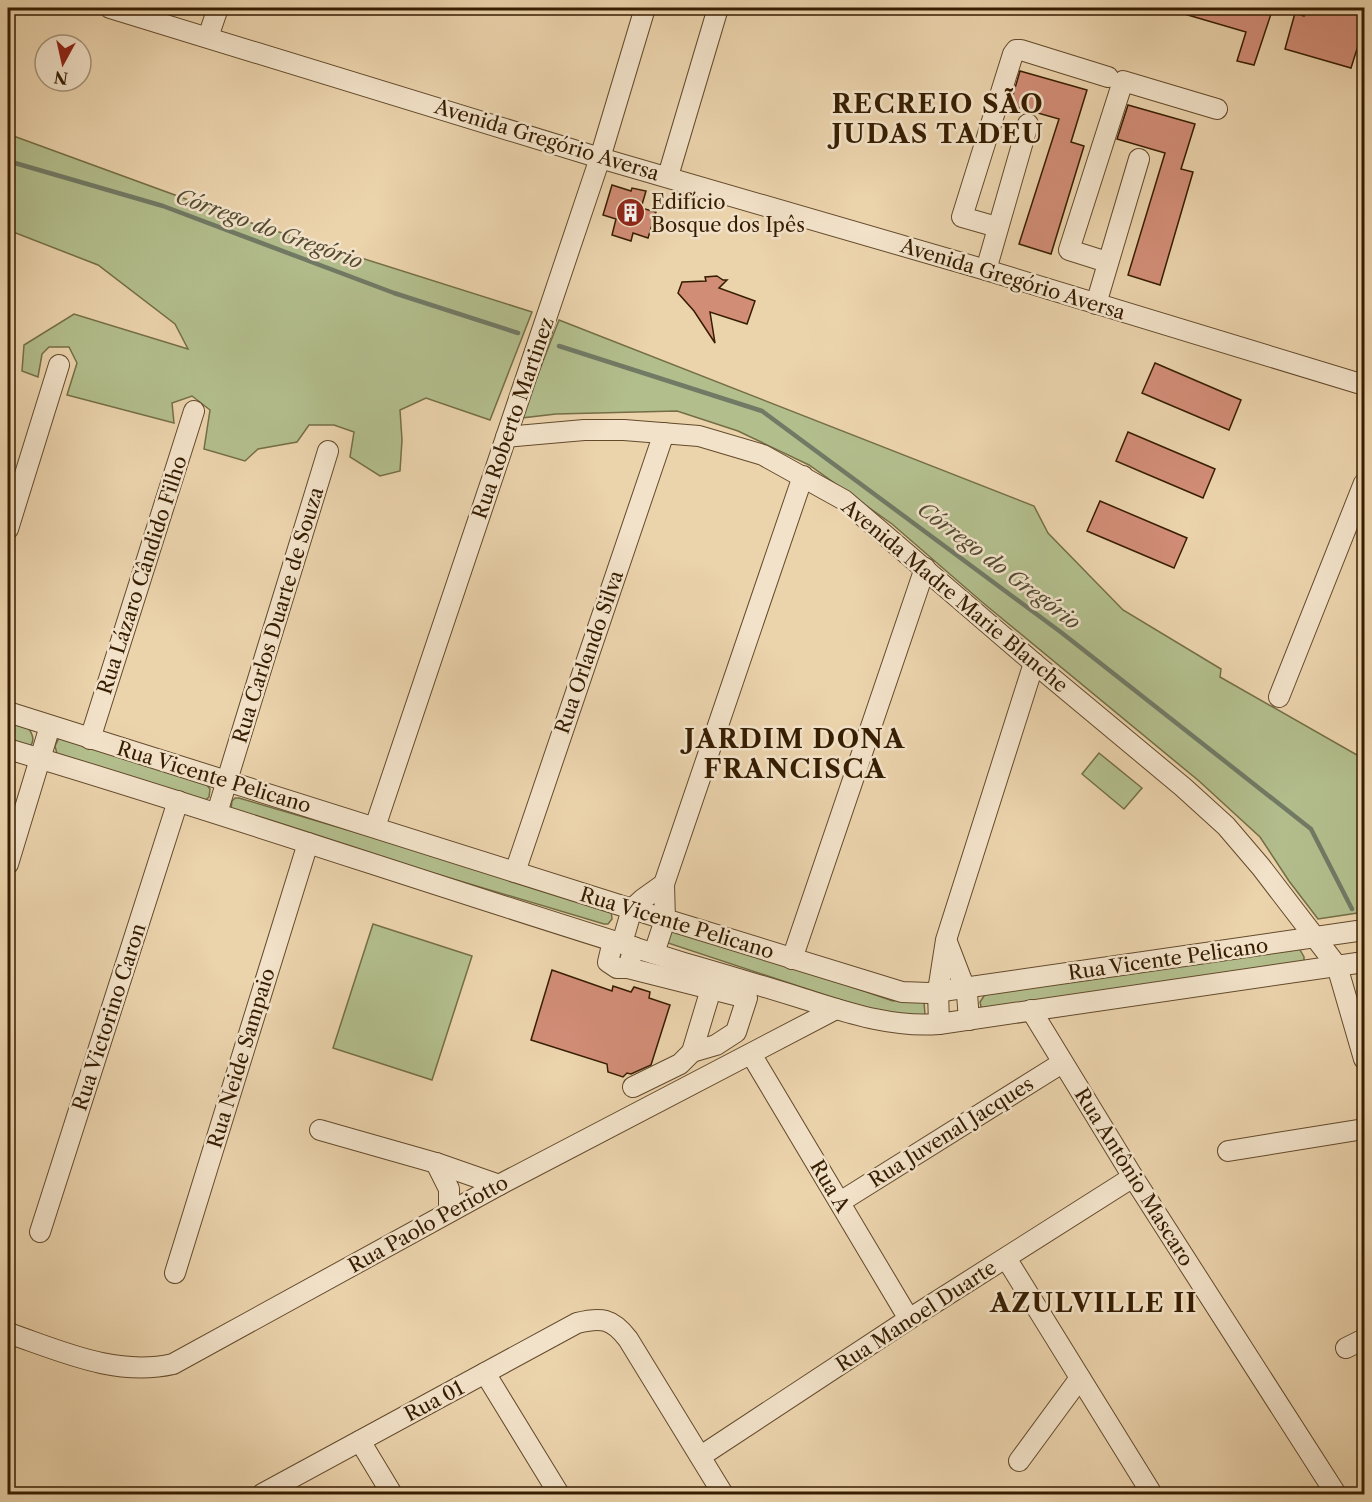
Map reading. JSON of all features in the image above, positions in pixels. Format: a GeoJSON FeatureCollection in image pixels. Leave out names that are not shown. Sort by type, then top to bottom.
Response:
{"type":"FeatureCollection","features":[{"type":"Feature","properties":{"kind":"street","name":"Avenida Gregório Aversa"},"geometry":{"type":"LineString","coordinates":[[110,8],[600,158],[986,270],[1365,385]]}},
{"type":"Feature","properties":{"kind":"street"},"geometry":{"type":"LineString","coordinates":[[208,37],[218,8]]}},
{"type":"Feature","properties":{"kind":"street","name":"Rua Roberto Martinez"},"geometry":{"type":"LineString","coordinates":[[375,827],[600,158],[645,8]]}},
{"type":"Feature","properties":{"kind":"street"},"geometry":{"type":"LineString","coordinates":[[668,176],[718,8]]}},
{"type":"Feature","properties":{"kind":"street"},"geometry":{"type":"LineString","coordinates":[[997,227],[962,217],[1013,54],[1016,50],[1108,77]]}},
{"type":"Feature","properties":{"kind":"street"},"geometry":{"type":"LineString","coordinates":[[1107,262],[1069,250],[1124,81],[1217,110]]}},
{"type":"Feature","properties":{"kind":"street"},"geometry":{"type":"LineString","coordinates":[[986,270],[1028,124]]}},
{"type":"Feature","properties":{"kind":"street"},"geometry":{"type":"LineString","coordinates":[[1096,304],[1139,159]]}},
{"type":"Feature","properties":{"kind":"street"},"geometry":{"type":"LineString","coordinates":[[8,529],[59,365]]}},
{"type":"Feature","properties":{"kind":"street","name":"Rua Lázaro Cândido Filho"},"geometry":{"type":"LineString","coordinates":[[90,739],[194,411]]}},
{"type":"Feature","properties":{"kind":"street","name":"Avenida Madre Marie Blanche"},"geometry":{"type":"LineString","coordinates":[[506,438],[584,430],[624,430],[699,436],[763,455],[844,500],[1226,826],[1261,867],[1337,966]]}},
{"type":"Feature","properties":{"kind":"street","name":"Rua Orlando Silva"},"geometry":{"type":"LineString","coordinates":[[514,872],[664,433]]}},
{"type":"Feature","properties":{"kind":"street","name":"Rua Carlos Duarte de Souza"},"geometry":{"type":"LineString","coordinates":[[217,813],[328,451]]}},
{"type":"Feature","properties":{"kind":"street"},"geometry":{"type":"LineString","coordinates":[[654,954],[665,920],[664,884],[803,476]]}},
{"type":"Feature","properties":{"kind":"street"},"geometry":{"type":"LineString","coordinates":[[1279,697],[1365,483]]}},
{"type":"Feature","properties":{"kind":"street"},"geometry":{"type":"LineString","coordinates":[[792,959],[925,568]]}},
{"type":"Feature","properties":{"kind":"street"},"geometry":{"type":"LineString","coordinates":[[939,1024],[938,991],[946,940],[1034,663]]}},
{"type":"Feature","properties":{"kind":"street","name":"Rua Vicente Pelicano"},"geometry":{"type":"LineString","coordinates":[[8,712],[665,920],[902,992],[938,991],[1365,930]]}},
{"type":"Feature","properties":{"kind":"street"},"geometry":{"type":"LineString","coordinates":[[8,864],[50,726]]}},
{"type":"Feature","properties":{"kind":"street","name":"Rua Vicente Pelicano"},"geometry":{"type":"LineString","coordinates":[[8,749],[217,813],[654,954],[890,1023],[918,1026],[939,1024],[1365,962]]}},
{"type":"Feature","properties":{"kind":"street","name":"Rua Victorino Caron"},"geometry":{"type":"LineString","coordinates":[[40,1233],[178,801]]}},
{"type":"Feature","properties":{"kind":"street","name":"Rua Neide Sampaio"},"geometry":{"type":"LineString","coordinates":[[175,1273],[308,843]]}},
{"type":"Feature","properties":{"kind":"street"},"geometry":{"type":"LineString","coordinates":[[664,884],[632,909],[623,944],[608,962],[617,968],[628,968],[747,998],[736,1032],[716,1045],[692,1052]]}},
{"type":"Feature","properties":{"kind":"street"},"geometry":{"type":"LineString","coordinates":[[946,940],[965,987],[969,1020]]}},
{"type":"Feature","properties":{"kind":"street"},"geometry":{"type":"LineString","coordinates":[[1337,966],[1365,1059]]}},
{"type":"Feature","properties":{"kind":"street"},"geometry":{"type":"LineString","coordinates":[[633,1087],[680,1064],[692,1052],[711,989]]}},
{"type":"Feature","properties":{"kind":"street","name":"Rua Paolo Periotto"},"geometry":{"type":"LineString","coordinates":[[8,1333],[96,1362],[128,1368],[154,1368],[173,1364],[498,1185],[836,1009]]}},
{"type":"Feature","properties":{"kind":"street","name":"Rua Antônio Mascaro"},"geometry":{"type":"LineString","coordinates":[[1031,1010],[1133,1177],[1336,1494]]}},
{"type":"Feature","properties":{"kind":"street","name":"Rua A"},"geometry":{"type":"LineString","coordinates":[[751,1054],[909,1319]]}},
{"type":"Feature","properties":{"kind":"street","name":"Rua Juvenal Jacques"},"geometry":{"type":"LineString","coordinates":[[840,1202],[1062,1063]]}},
{"type":"Feature","properties":{"kind":"street"},"geometry":{"type":"LineString","coordinates":[[1228,1151],[1365,1129]]}},
{"type":"Feature","properties":{"kind":"street"},"geometry":{"type":"LineString","coordinates":[[320,1130],[436,1163],[498,1185]]}},
{"type":"Feature","properties":{"kind":"street"},"geometry":{"type":"LineString","coordinates":[[436,1163],[449,1189],[449,1212]]}},
{"type":"Feature","properties":{"kind":"street","name":"Rua Manoel Duarte"},"geometry":{"type":"LineString","coordinates":[[700,1456],[909,1319],[1133,1177]]}},
{"type":"Feature","properties":{"kind":"street"},"geometry":{"type":"LineString","coordinates":[[1006,1258],[1152,1494]]}},
{"type":"Feature","properties":{"kind":"street","name":"Rua 01"},"geometry":{"type":"LineString","coordinates":[[262,1494],[577,1323],[593,1319],[609,1321],[620,1327],[700,1456]]}},
{"type":"Feature","properties":{"kind":"street"},"geometry":{"type":"LineString","coordinates":[[1346,1348],[1365,1338]]}},
{"type":"Feature","properties":{"kind":"street"},"geometry":{"type":"LineString","coordinates":[[485,1373],[559,1494]]}},
{"type":"Feature","properties":{"kind":"street"},"geometry":{"type":"LineString","coordinates":[[1019,1461],[1080,1378]]}},
{"type":"Feature","properties":{"kind":"street"},"geometry":{"type":"LineString","coordinates":[[360,1441],[392,1494]]}},
{"type":"Feature","properties":{"kind":"street"},"geometry":{"type":"LineString","coordinates":[[700,1456],[723,1494]]}},
{"type":"Feature","properties":{"kind":"green space"},"geometry":{"type":"Polygon","coordinates":[[[8,134],[257,225],[532,312],[490,420],[426,398],[400,410],[402,440],[400,471],[380,476],[350,457],[354,432],[334,425],[309,425],[297,442],[258,449],[245,461],[204,449],[210,410],[192,396],[172,403],[174,423],[67,395],[77,363],[69,347],[49,347],[42,354],[38,377],[22,371],[24,345],[74,314],[188,349],[175,324],[98,265],[8,230],[8,134]]]}},
{"type":"Feature","properties":{"kind":"green space"},"geometry":{"type":"Polygon","coordinates":[[[559,320],[1034,506],[1048,533],[1123,610],[1221,669],[1220,677],[1364,759],[1364,912],[1318,919],[1260,837],[1199,781],[982,602],[892,524],[809,465],[738,431],[677,411],[556,414],[521,418],[559,320]]]}},
{"type":"Feature","properties":{"kind":"green space"},"geometry":{"type":"Polygon","coordinates":[[[8,721],[29,729],[33,738],[29,747],[8,744],[8,721]]]}},
{"type":"Feature","properties":{"kind":"green space"},"geometry":{"type":"Polygon","coordinates":[[[59,738],[206,784],[210,789],[209,797],[203,802],[57,754],[55,746],[59,738]]]}},
{"type":"Feature","properties":{"kind":"green space"},"geometry":{"type":"Polygon","coordinates":[[[1099,753],[1142,788],[1124,809],[1082,774],[1099,753]]]}},
{"type":"Feature","properties":{"kind":"green space"},"geometry":{"type":"Polygon","coordinates":[[[235,798],[609,907],[612,919],[608,924],[604,924],[239,815],[231,809],[235,798]]]}},
{"type":"Feature","properties":{"kind":"green space"},"geometry":{"type":"Polygon","coordinates":[[[373,924],[472,956],[432,1080],[333,1048],[373,924]]]}},
{"type":"Feature","properties":{"kind":"green space"},"geometry":{"type":"Polygon","coordinates":[[[678,928],[893,1001],[903,999],[924,1002],[925,1015],[892,1017],[665,942],[664,933],[678,928]]]}},
{"type":"Feature","properties":{"kind":"green space"},"geometry":{"type":"Polygon","coordinates":[[[1299,948],[1304,957],[1304,964],[987,1010],[981,1007],[980,1002],[986,993],[1299,948]]]}},
{"type":"Feature","properties":{"kind":"building"},"geometry":{"type":"Polygon","coordinates":[[[1175,8],[1273,8],[1254,65],[1237,61],[1246,32],[1174,11],[1175,8]]]}},
{"type":"Feature","properties":{"kind":"building"},"geometry":{"type":"Polygon","coordinates":[[[1306,8],[1365,8],[1359,32],[1362,33],[1351,68],[1285,49],[1295,13],[1304,16],[1306,8]]]}},
{"type":"Feature","properties":{"kind":"building"},"geometry":{"type":"Polygon","coordinates":[[[1020,71],[1087,90],[1071,142],[1084,146],[1051,254],[1019,244],[1059,119],[1010,105],[1020,71]]]}},
{"type":"Feature","properties":{"kind":"building"},"geometry":{"type":"Polygon","coordinates":[[[1128,105],[1195,124],[1181,169],[1193,172],[1160,285],[1128,275],[1165,153],[1117,139],[1128,105]]]}},
{"type":"Feature","properties":{"kind":"building","name":"Edifício Bosque dos Ipês"},"geometry":{"type":"Polygon","coordinates":[[[612,185],[631,191],[632,188],[646,191],[641,208],[656,212],[648,238],[633,233],[631,241],[612,235],[616,219],[603,215],[612,185]]]}},
{"type":"Feature","properties":{"kind":"building"},"geometry":{"type":"Polygon","coordinates":[[[717,276],[727,280],[719,288],[755,301],[747,324],[710,312],[715,343],[694,311],[678,293],[682,282],[706,281],[705,277],[717,276]]]}},
{"type":"Feature","properties":{"kind":"building"},"geometry":{"type":"Polygon","coordinates":[[[1155,363],[1241,400],[1229,430],[1142,393],[1155,363]]]}},
{"type":"Feature","properties":{"kind":"building"},"geometry":{"type":"Polygon","coordinates":[[[1128,432],[1215,469],[1203,498],[1116,461],[1128,432]]]}},
{"type":"Feature","properties":{"kind":"building"},"geometry":{"type":"Polygon","coordinates":[[[1100,501],[1187,538],[1174,568],[1087,531],[1100,501]]]}},
{"type":"Feature","properties":{"kind":"building"},"geometry":{"type":"Polygon","coordinates":[[[552,970],[612,991],[613,986],[631,992],[634,987],[650,992],[649,998],[670,1005],[651,1065],[631,1074],[627,1073],[623,1077],[608,1072],[607,1064],[531,1040],[552,970]]]}},
{"type":"Feature","properties":{"kind":"waterway","name":"Córrego do Gregório"},"geometry":{"type":"LineString","coordinates":[[8,161],[163,206],[394,293],[518,333]]}},
{"type":"Feature","properties":{"kind":"waterway","name":"Córrego do Gregório"},"geometry":{"type":"LineString","coordinates":[[559,346],[762,411],[1062,633],[1311,829],[1352,909]]}},
{"type":"Feature","properties":{"kind":"place","name":"Edifício Bosque dos Ipês"},"geometry":{"type":"Point","coordinates":[630,213]}},
{"type":"Feature","properties":{"kind":"district","name":"RECREIO SÃO JUDAS TADEU"},"geometry":{"type":"Point","coordinates":[938,119]}},
{"type":"Feature","properties":{"kind":"district","name":"JARDIM DONA FRANCISCA"},"geometry":{"type":"Point","coordinates":[795,754]}},
{"type":"Feature","properties":{"kind":"district","name":"AZULVILLE II"},"geometry":{"type":"Point","coordinates":[1094,1303]}}]}
